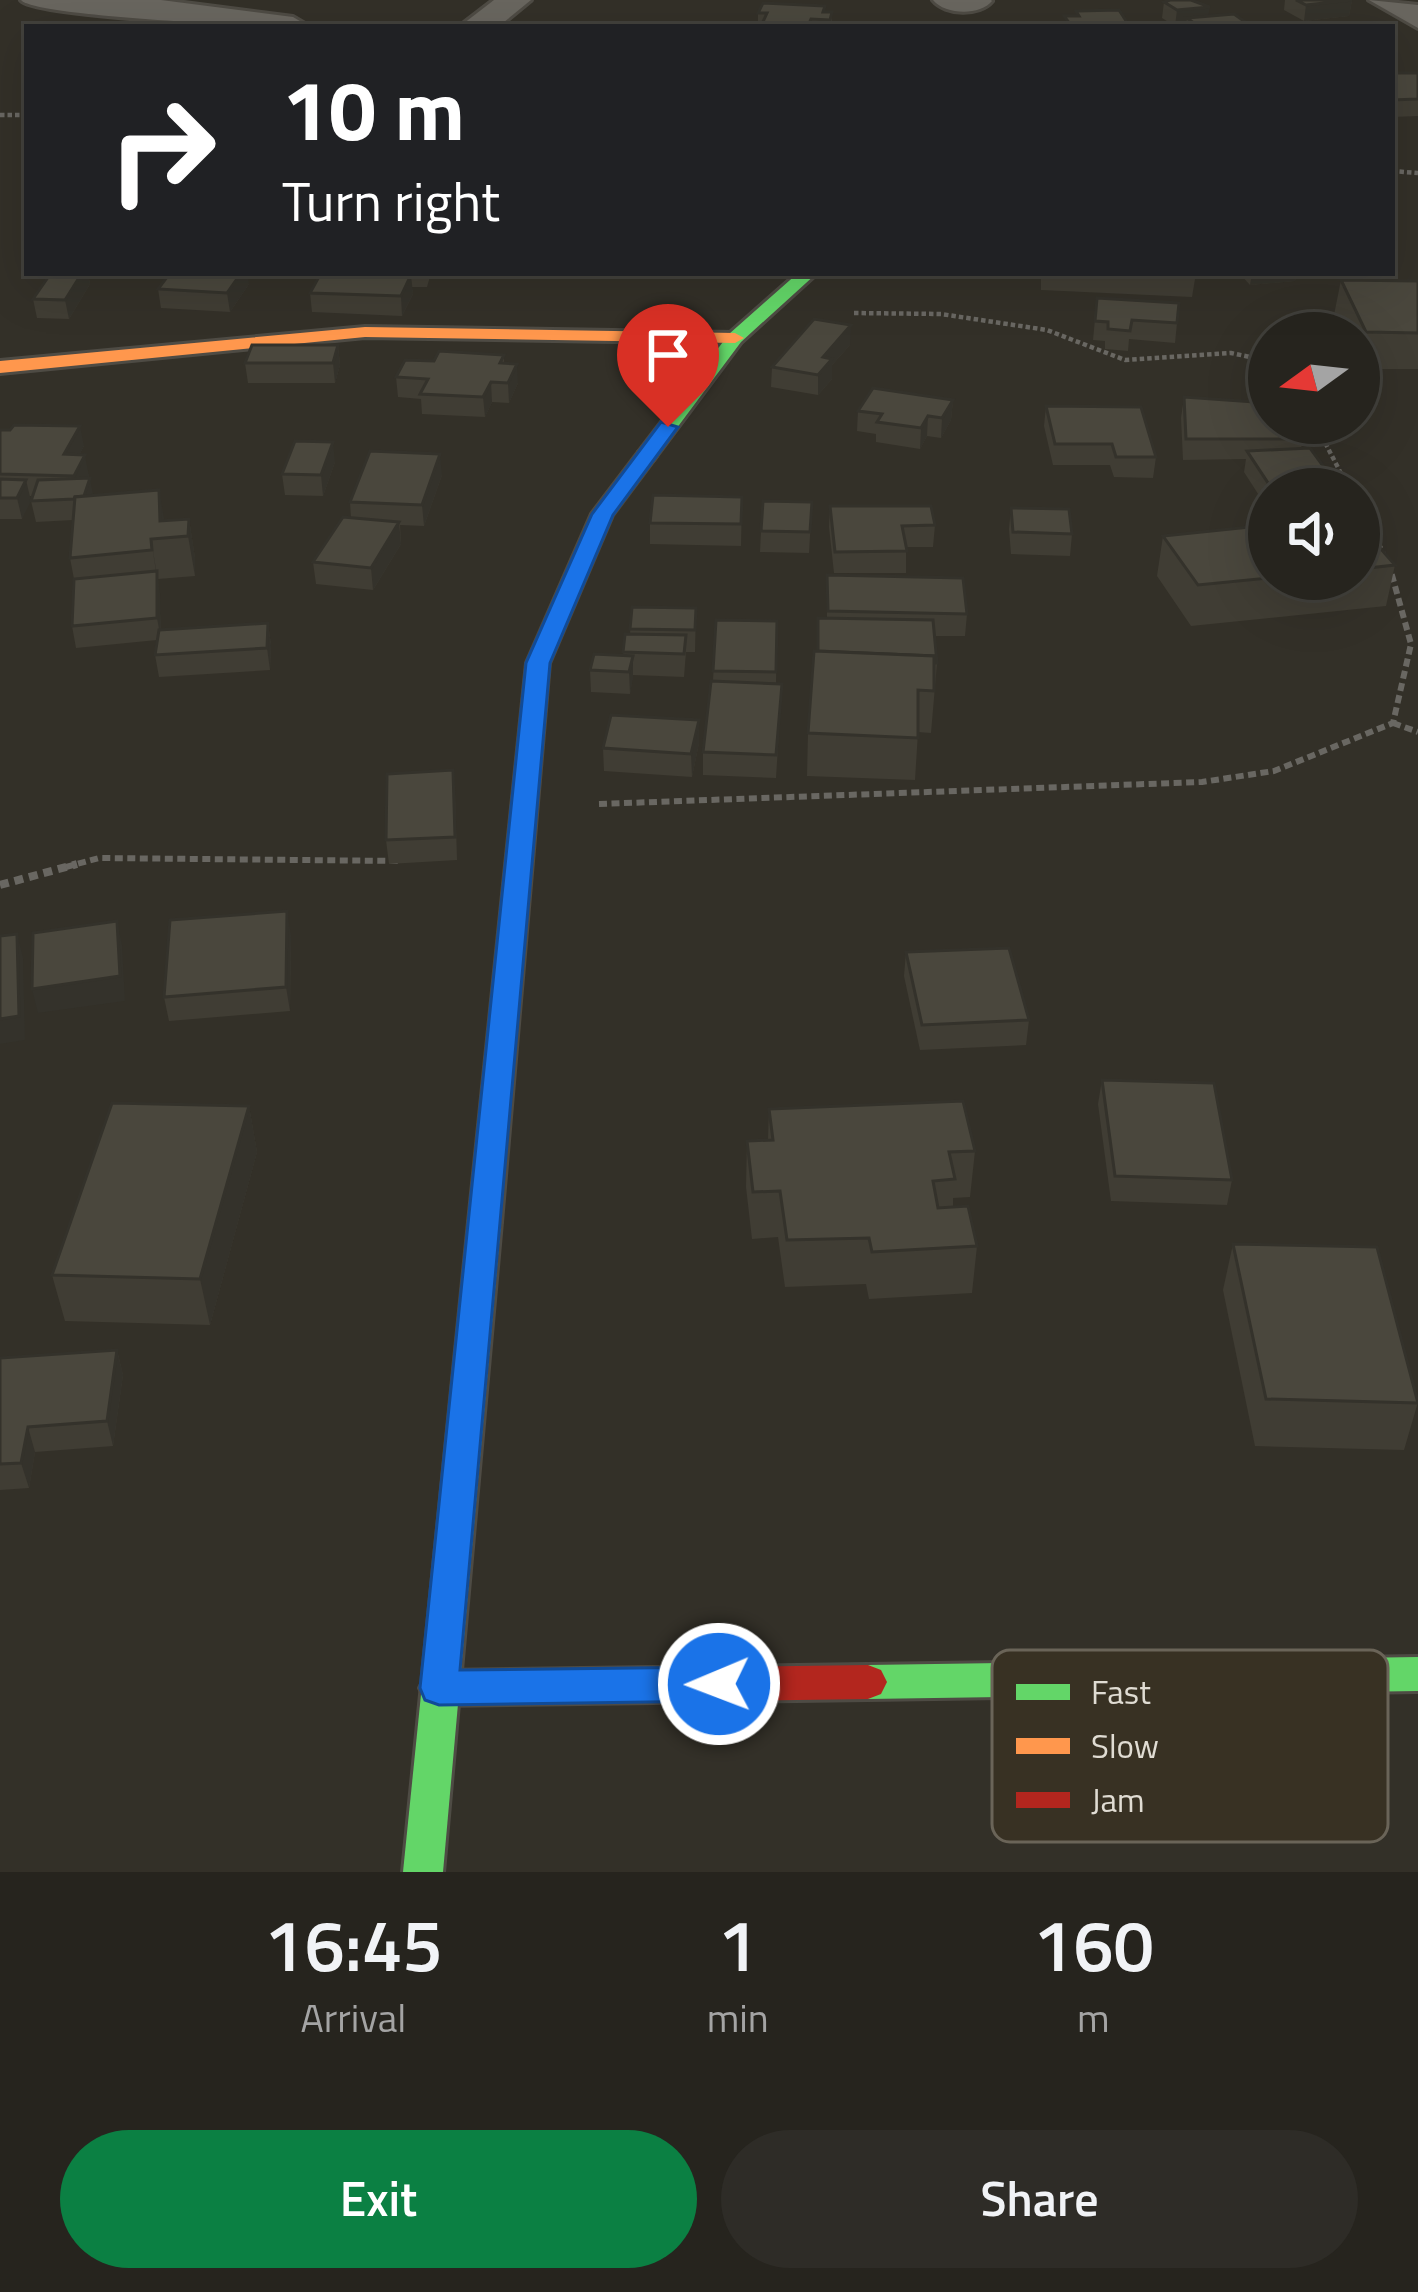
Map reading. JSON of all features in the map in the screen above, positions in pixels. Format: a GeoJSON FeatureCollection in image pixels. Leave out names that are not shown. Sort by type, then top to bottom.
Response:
{"type":"FeatureCollection","features":[{"type":"Feature","properties":{"kind":"street"},"geometry":{"type":"LineString","coordinates":[[38,0],[94,2],[269,24]]}},
{"type":"Feature","properties":{"kind":"street"},"geometry":{"type":"LineString","coordinates":[[480,24],[515,0]]}},
{"type":"Feature","properties":{"kind":"street"},"geometry":{"type":"LineString","coordinates":[[949,0],[976,1]]}},
{"type":"Feature","properties":{"kind":"street"},"geometry":{"type":"LineString","coordinates":[[1385,0],[1418,18]]}},
{"type":"Feature","properties":{"kind":"street"},"geometry":{"type":"LineString","coordinates":[[423,1872],[538,663],[602,514],[735,338],[805,276]]}},
{"type":"Feature","properties":{"kind":"street"},"geometry":{"type":"LineString","coordinates":[[0,367],[365,332],[735,338]]}},
{"type":"Feature","properties":{"kind":"street"},"geometry":{"type":"LineString","coordinates":[[1388,1674],[1418,1674]]}},
{"type":"Feature","properties":{"kind":"street"},"geometry":{"type":"LineString","coordinates":[[439,1688],[992,1680]]}},
{"type":"Feature","properties":{"kind":"path"},"geometry":{"type":"LineString","coordinates":[[763,313],[941,314],[1047,330],[1113,358],[1231,353],[1248,357]]}},
{"type":"Feature","properties":{"kind":"path"},"geometry":{"type":"LineString","coordinates":[[1380,550],[1412,616],[1416,656],[1394,722]]}},
{"type":"Feature","properties":{"kind":"path"},"geometry":{"type":"LineString","coordinates":[[526,807],[1239,778],[1274,771],[1394,722],[1418,732]]}},
{"type":"Feature","properties":{"kind":"path"},"geometry":{"type":"LineString","coordinates":[[0,885],[99,858],[403,861]]}},
{"type":"Feature","properties":{"kind":"building"},"geometry":{"type":"Polygon","coordinates":[[[1191,0],[1210,7],[1177,10],[1164,2],[1191,0]]]}},
{"type":"Feature","properties":{"kind":"building"},"geometry":{"type":"Polygon","coordinates":[[[1296,0],[1352,0],[1306,5],[1296,0]]]}},
{"type":"Feature","properties":{"kind":"building"},"geometry":{"type":"Polygon","coordinates":[[[763,3],[825,6],[823,12],[832,12],[830,20],[811,19],[809,24],[762,24],[767,13],[758,13],[763,3]]]}},
{"type":"Feature","properties":{"kind":"building"},"geometry":{"type":"Polygon","coordinates":[[[1119,10],[1128,24],[1070,24],[1064,16],[1079,16],[1076,11],[1119,10]]]}},
{"type":"Feature","properties":{"kind":"building"},"geometry":{"type":"Polygon","coordinates":[[[1234,14],[1248,24],[1195,24],[1187,18],[1234,14]]]}},
{"type":"Feature","properties":{"kind":"building"},"geometry":{"type":"Polygon","coordinates":[[[1395,73],[1418,73],[1418,99],[1395,100],[1395,73]]]}},
{"type":"Feature","properties":{"kind":"building"},"geometry":{"type":"Polygon","coordinates":[[[49,276],[80,276],[65,300],[33,299],[49,276]]]}},
{"type":"Feature","properties":{"kind":"building"},"geometry":{"type":"Polygon","coordinates":[[[168,276],[239,276],[227,293],[158,289],[168,276]]]}},
{"type":"Feature","properties":{"kind":"building"},"geometry":{"type":"Polygon","coordinates":[[[319,276],[411,276],[401,296],[310,293],[319,276]]]}},
{"type":"Feature","properties":{"kind":"building"},"geometry":{"type":"Polygon","coordinates":[[[1341,280],[1418,281],[1418,333],[1380,332],[1380,312],[1356,312],[1341,280]]]}},
{"type":"Feature","properties":{"kind":"building"},"geometry":{"type":"Polygon","coordinates":[[[1097,298],[1179,303],[1177,323],[1132,320],[1130,331],[1108,329],[1108,322],[1095,321],[1097,298]]]}},
{"type":"Feature","properties":{"kind":"building"},"geometry":{"type":"Polygon","coordinates":[[[814,319],[851,325],[823,357],[832,359],[818,375],[772,367],[814,319]]]}},
{"type":"Feature","properties":{"kind":"building"},"geometry":{"type":"Polygon","coordinates":[[[252,345],[338,345],[333,363],[245,363],[252,345]]]}},
{"type":"Feature","properties":{"kind":"building"},"geometry":{"type":"Polygon","coordinates":[[[439,351],[504,355],[500,363],[517,364],[508,383],[491,382],[483,397],[420,394],[428,379],[396,377],[405,360],[434,361],[439,351]]]}},
{"type":"Feature","properties":{"kind":"building"},"geometry":{"type":"Polygon","coordinates":[[[873,388],[953,400],[942,418],[928,416],[921,428],[877,422],[882,414],[858,411],[873,388]]]}},
{"type":"Feature","properties":{"kind":"building"},"geometry":{"type":"Polygon","coordinates":[[[1184,397],[1248,402],[1248,439],[1186,439],[1184,397]]]}},
{"type":"Feature","properties":{"kind":"building"},"geometry":{"type":"Polygon","coordinates":[[[1046,406],[1141,407],[1156,457],[1116,457],[1112,444],[1055,444],[1046,406]]]}},
{"type":"Feature","properties":{"kind":"building"},"geometry":{"type":"Polygon","coordinates":[[[14,425],[80,426],[64,454],[85,455],[74,476],[0,474],[0,430],[14,425]]]}},
{"type":"Feature","properties":{"kind":"building"},"geometry":{"type":"Polygon","coordinates":[[[295,441],[333,442],[321,475],[282,474],[295,441]]]}},
{"type":"Feature","properties":{"kind":"building"},"geometry":{"type":"Polygon","coordinates":[[[1310,448],[1325,468],[1258,468],[1247,451],[1310,448]]]}},
{"type":"Feature","properties":{"kind":"building"},"geometry":{"type":"Polygon","coordinates":[[[370,451],[440,454],[422,505],[350,502],[370,451]]]}},
{"type":"Feature","properties":{"kind":"building"},"geometry":{"type":"Polygon","coordinates":[[[90,478],[84,496],[31,501],[38,480],[90,478]]]}},
{"type":"Feature","properties":{"kind":"building"},"geometry":{"type":"Polygon","coordinates":[[[0,479],[26,480],[17,498],[0,498],[0,479]]]}},
{"type":"Feature","properties":{"kind":"building"},"geometry":{"type":"Polygon","coordinates":[[[159,490],[160,521],[189,519],[188,536],[151,539],[152,550],[70,558],[75,497],[159,490]]]}},
{"type":"Feature","properties":{"kind":"building"},"geometry":{"type":"Polygon","coordinates":[[[653,495],[742,497],[741,524],[650,523],[653,495]]]}},
{"type":"Feature","properties":{"kind":"building"},"geometry":{"type":"Polygon","coordinates":[[[763,501],[812,502],[810,532],[761,531],[763,501]]]}},
{"type":"Feature","properties":{"kind":"building"},"geometry":{"type":"Polygon","coordinates":[[[830,506],[931,506],[935,525],[902,526],[907,551],[835,552],[830,506]]]}},
{"type":"Feature","properties":{"kind":"building"},"geometry":{"type":"Polygon","coordinates":[[[1011,508],[1069,509],[1072,534],[1013,532],[1011,508]]]}},
{"type":"Feature","properties":{"kind":"building"},"geometry":{"type":"Polygon","coordinates":[[[343,517],[399,522],[371,568],[313,562],[343,517]]]}},
{"type":"Feature","properties":{"kind":"building"},"geometry":{"type":"Polygon","coordinates":[[[1248,527],[1248,580],[1198,585],[1163,536],[1248,527]]]}},
{"type":"Feature","properties":{"kind":"building"},"geometry":{"type":"Polygon","coordinates":[[[1380,548],[1395,565],[1380,567],[1380,548]]]}},
{"type":"Feature","properties":{"kind":"building"},"geometry":{"type":"Polygon","coordinates":[[[157,571],[157,618],[72,626],[74,579],[157,571]]]}},
{"type":"Feature","properties":{"kind":"building"},"geometry":{"type":"Polygon","coordinates":[[[827,575],[963,578],[967,614],[828,611],[827,575]]]}},
{"type":"Feature","properties":{"kind":"building"},"geometry":{"type":"Polygon","coordinates":[[[632,607],[696,608],[695,630],[630,629],[632,607]]]}},
{"type":"Feature","properties":{"kind":"building"},"geometry":{"type":"Polygon","coordinates":[[[818,618],[933,620],[937,663],[934,656],[818,651],[818,618]]]}},
{"type":"Feature","properties":{"kind":"building"},"geometry":{"type":"Polygon","coordinates":[[[716,620],[777,621],[776,672],[713,671],[716,620]]]}},
{"type":"Feature","properties":{"kind":"building"},"geometry":{"type":"Polygon","coordinates":[[[268,623],[267,648],[155,655],[159,630],[268,623]]]}},
{"type":"Feature","properties":{"kind":"building"},"geometry":{"type":"Polygon","coordinates":[[[625,634],[686,635],[684,654],[623,652],[625,634]]]}},
{"type":"Feature","properties":{"kind":"building"},"geometry":{"type":"Polygon","coordinates":[[[814,651],[934,656],[934,691],[918,690],[918,738],[808,733],[814,651]]]}},
{"type":"Feature","properties":{"kind":"building"},"geometry":{"type":"Polygon","coordinates":[[[594,654],[633,656],[629,672],[590,670],[594,654]]]}},
{"type":"Feature","properties":{"kind":"building"},"geometry":{"type":"Polygon","coordinates":[[[711,681],[782,684],[776,755],[703,752],[711,681]]]}},
{"type":"Feature","properties":{"kind":"building"},"geometry":{"type":"Polygon","coordinates":[[[611,715],[699,720],[691,754],[603,748],[611,715]]]}},
{"type":"Feature","properties":{"kind":"building"},"geometry":{"type":"Polygon","coordinates":[[[453,770],[455,837],[386,840],[387,774],[453,770]]]}},
{"type":"Feature","properties":{"kind":"building"},"geometry":{"type":"Polygon","coordinates":[[[287,911],[286,987],[164,997],[170,920],[287,911]]]}},
{"type":"Feature","properties":{"kind":"building"},"geometry":{"type":"Polygon","coordinates":[[[117,921],[120,976],[32,989],[33,933],[117,921]]]}},
{"type":"Feature","properties":{"kind":"building"},"geometry":{"type":"Polygon","coordinates":[[[17,934],[19,1016],[0,1019],[0,936],[17,934]]]}},
{"type":"Feature","properties":{"kind":"building"},"geometry":{"type":"Polygon","coordinates":[[[1009,948],[1029,1020],[922,1025],[906,952],[1009,948]]]}},
{"type":"Feature","properties":{"kind":"building"},"geometry":{"type":"Polygon","coordinates":[[[1102,1080],[1214,1083],[1232,1180],[1115,1176],[1102,1080]]]}},
{"type":"Feature","properties":{"kind":"building"},"geometry":{"type":"Polygon","coordinates":[[[963,1101],[975,1151],[949,1152],[955,1179],[933,1181],[938,1208],[968,1206],[977,1246],[872,1252],[869,1238],[787,1240],[780,1191],[753,1192],[747,1141],[773,1140],[769,1109],[963,1101]]]}},
{"type":"Feature","properties":{"kind":"building"},"geometry":{"type":"Polygon","coordinates":[[[112,1103],[249,1106],[200,1279],[52,1275],[112,1103]]]}},
{"type":"Feature","properties":{"kind":"building"},"geometry":{"type":"Polygon","coordinates":[[[1233,1244],[1377,1247],[1418,1403],[1266,1399],[1233,1244]]]}},
{"type":"Feature","properties":{"kind":"building"},"geometry":{"type":"Polygon","coordinates":[[[117,1350],[107,1421],[28,1427],[21,1463],[0,1464],[0,1358],[117,1350]]]}},
{"type":"Feature","properties":{"kind":"traffic: fast"},"geometry":{"type":"LineString","coordinates":[[646,456],[735,338],[805,276]]}},
{"type":"Feature","properties":{"kind":"traffic: fast"},"geometry":{"type":"LineString","coordinates":[[423,1872],[485,1222]]}},
{"type":"Feature","properties":{"kind":"traffic: fast"},"geometry":{"type":"LineString","coordinates":[[1388,1674],[1418,1674]]}},
{"type":"Feature","properties":{"kind":"traffic: fast"},"geometry":{"type":"LineString","coordinates":[[868,1682],[992,1680]]}},
{"type":"Feature","properties":{"kind":"traffic: slow"},"geometry":{"type":"LineString","coordinates":[[0,367],[365,332],[735,338]]}},
{"type":"Feature","properties":{"kind":"traffic: jam"},"geometry":{"type":"LineString","coordinates":[[485,1222],[538,663],[602,514],[646,456]]}},
{"type":"Feature","properties":{"kind":"traffic: jam"},"geometry":{"type":"LineString","coordinates":[[439,1688],[868,1682]]}},
{"type":"Feature","properties":{"kind":"route"},"geometry":{"type":"LineString","coordinates":[[668,427],[602,514],[538,663],[439,1688],[719,1684]]}}]}
